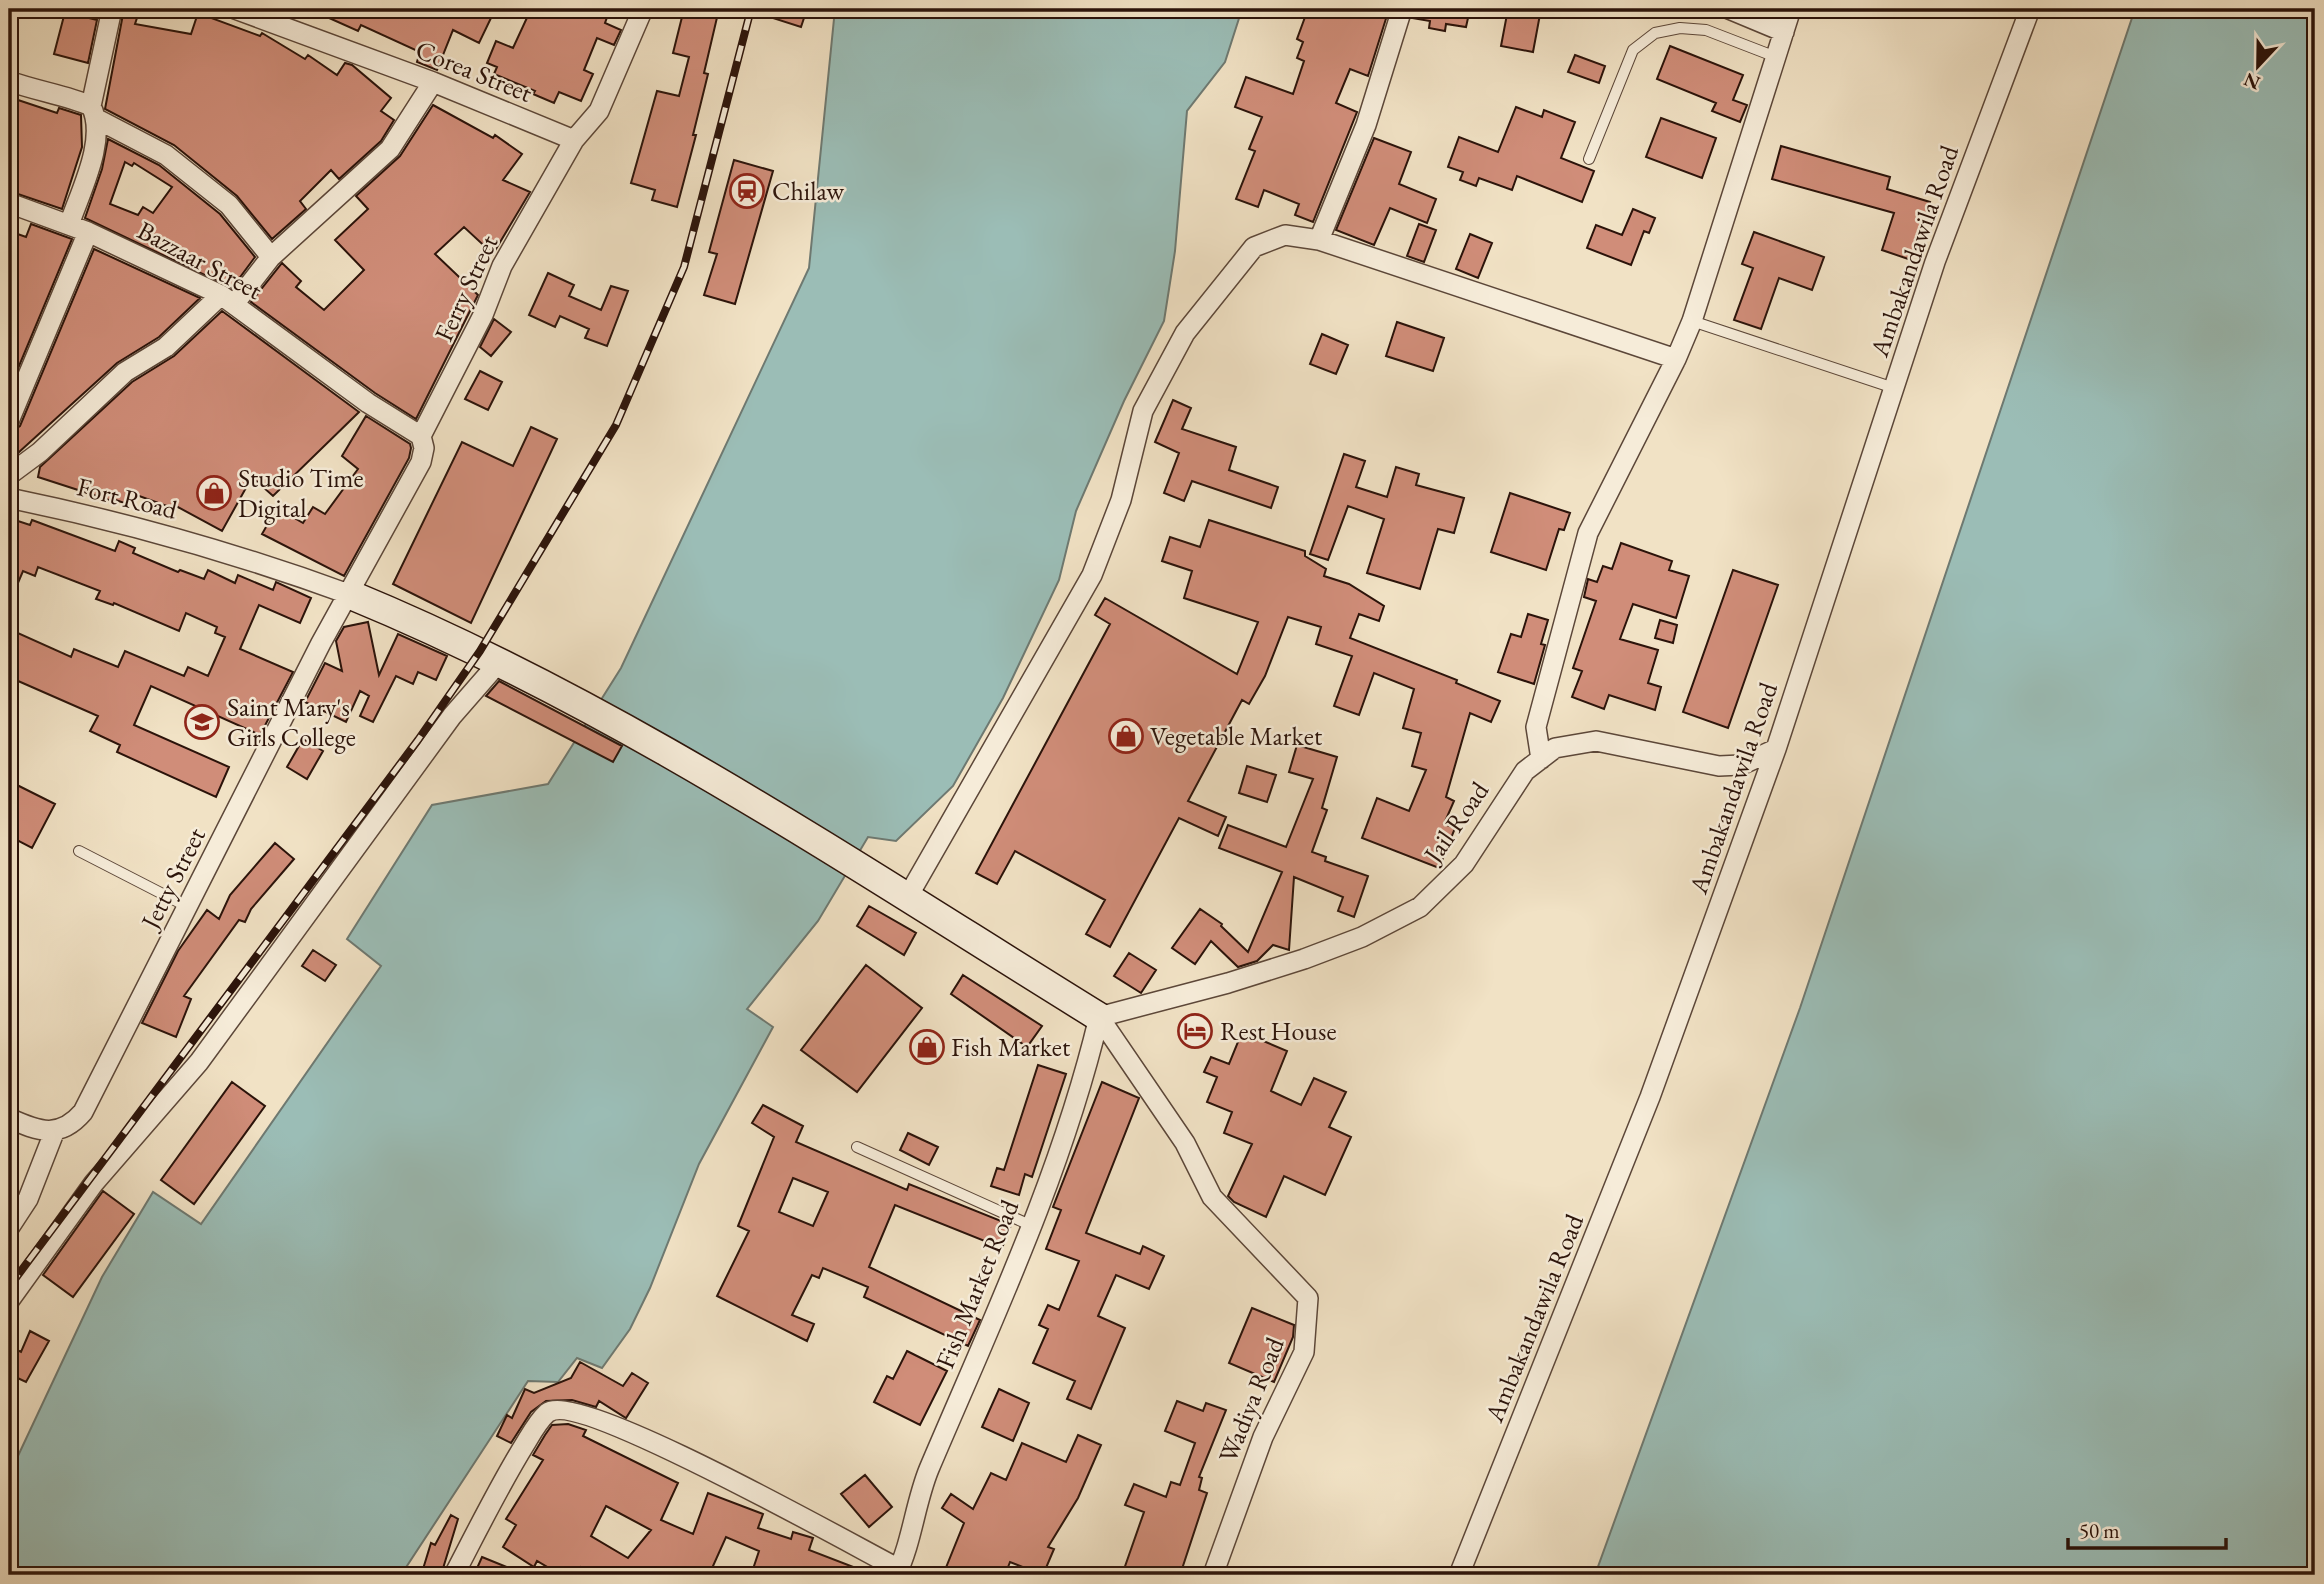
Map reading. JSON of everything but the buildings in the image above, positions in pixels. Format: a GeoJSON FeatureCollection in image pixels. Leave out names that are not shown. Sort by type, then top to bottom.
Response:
{"type":"FeatureCollection","features":[{"type":"Feature","properties":{"kind":"street"},"geometry":{"type":"LineString","coordinates":[[69,225],[92,157],[94,113],[112,9]]}},
{"type":"Feature","properties":{"kind":"street","name":"Corea Street"},"geometry":{"type":"LineString","coordinates":[[235,9],[433,82],[575,140]]}},
{"type":"Feature","properties":{"kind":"street","name":"Ferry Street"},"geometry":{"type":"LineString","coordinates":[[351,595],[421,462],[424,448],[421,436],[483,315],[502,266],[575,140],[599,111],[643,9]]}},
{"type":"Feature","properties":{"kind":"street"},"geometry":{"type":"LineString","coordinates":[[1319,240],[1366,125],[1402,9]]}},
{"type":"Feature","properties":{"kind":"street"},"geometry":{"type":"LineString","coordinates":[[1730,9],[1784,32]]}},
{"type":"Feature","properties":{"kind":"street"},"geometry":{"type":"LineString","coordinates":[[1541,759],[1536,727],[1588,533],[1676,359],[1692,321],[1791,9]]}},
{"type":"Feature","properties":{"kind":"street","name":"Ambakandawila Road"},"geometry":{"type":"LineString","coordinates":[[1459,1575],[1650,1097],[1776,749],[1935,262],[2030,9]]}},
{"type":"Feature","properties":{"kind":"street"},"geometry":{"type":"LineString","coordinates":[[9,81],[43,94],[74,99],[166,155],[229,205],[271,257]]}},
{"type":"Feature","properties":{"kind":"street"},"geometry":{"type":"LineString","coordinates":[[9,475],[40,452],[125,372],[166,347],[228,299],[390,149],[433,82]]}},
{"type":"Feature","properties":{"kind":"street","name":"Bazzaar Street"},"geometry":{"type":"LineString","coordinates":[[9,203],[88,232],[228,299],[368,403],[421,436]]}},
{"type":"Feature","properties":{"kind":"street"},"geometry":{"type":"LineString","coordinates":[[9,421],[88,232]]}},
{"type":"Feature","properties":{"kind":"street"},"geometry":{"type":"LineString","coordinates":[[907,898],[1092,575],[1121,500],[1143,411],[1185,333],[1254,247],[1284,235],[1319,240],[1676,359]]}},
{"type":"Feature","properties":{"kind":"street","name":"Fort Road"},"geometry":{"type":"LineString","coordinates":[[9,498],[103,517],[251,558],[351,595]]}},
{"type":"Feature","properties":{"kind":"street"},"geometry":{"type":"LineString","coordinates":[[351,595],[500,661],[576,701],[867,871],[1099,1017]]}},
{"type":"Feature","properties":{"kind":"street","name":"Jetty Street"},"geometry":{"type":"LineString","coordinates":[[55,1130],[71,1126],[83,1111],[321,643],[351,595]]}},
{"type":"Feature","properties":{"kind":"street"},"geometry":{"type":"LineString","coordinates":[[9,1301],[94,1183],[199,1062],[428,747],[500,661]]}},
{"type":"Feature","properties":{"kind":"street","name":"Jail Road"},"geometry":{"type":"LineString","coordinates":[[1099,1017],[1228,983],[1304,959],[1362,937],[1420,908],[1464,864],[1525,771],[1555,748],[1596,741],[1718,766],[1741,765],[1776,749]]}},
{"type":"Feature","properties":{"kind":"street","name":"Fish Market Road"},"geometry":{"type":"LineString","coordinates":[[898,1573],[919,1492],[1031,1225],[1083,1084],[1099,1017]]}},
{"type":"Feature","properties":{"kind":"street","name":"Wadiya Road"},"geometry":{"type":"LineString","coordinates":[[1099,1017],[1185,1143],[1212,1197],[1308,1298],[1304,1352],[1263,1437],[1213,1575]]}},
{"type":"Feature","properties":{"kind":"street"},"geometry":{"type":"LineString","coordinates":[[9,1118],[39,1130],[55,1130],[28,1199],[9,1228]]}},
{"type":"Feature","properties":{"kind":"street"},"geometry":{"type":"LineString","coordinates":[[454,1575],[508,1471],[534,1429],[548,1413],[559,1409],[613,1423],[752,1491],[898,1573]]}},
{"type":"Feature","properties":{"kind":"lane"},"geometry":{"type":"LineString","coordinates":[[1588,159],[1633,50],[1655,33],[1680,28],[1706,30],[1776,57]]}},
{"type":"Feature","properties":{"kind":"lane"},"geometry":{"type":"LineString","coordinates":[[1692,321],[1894,388]]}},
{"type":"Feature","properties":{"kind":"lane"},"geometry":{"type":"LineString","coordinates":[[79,851],[188,907]]}},
{"type":"Feature","properties":{"kind":"lane"},"geometry":{"type":"LineString","coordinates":[[857,1147],[1031,1225]]}},
{"type":"Feature","properties":{"kind":"water"},"geometry":{"type":"Polygon","coordinates":[[[835,9],[1242,9],[1225,62],[1187,111],[1175,251],[1164,321],[1124,401],[1076,511],[1059,580],[1003,698],[953,786],[896,841],[868,837],[818,921],[747,1009],[773,1027],[699,1164],[650,1288],[630,1329],[602,1368],[577,1358],[558,1382],[528,1381],[401,1575],[9,1575],[9,1475],[102,1277],[153,1192],[201,1224],[381,966],[347,939],[432,805],[548,784],[621,668],[809,268],[835,9]]]}},
{"type":"Feature","properties":{"kind":"water"},"geometry":{"type":"Polygon","coordinates":[[[2135,9],[2315,9],[2315,1575],[1595,1575],[1800,1008],[2135,9]]]}},
{"type":"Feature","properties":{"kind":"railway"},"geometry":{"type":"LineString","coordinates":[[9,1287],[418,740],[480,651],[616,425],[684,267],[751,9]]}},
{"type":"Feature","properties":{"kind":"place","name":"Chilaw"},"geometry":{"type":"Point","coordinates":[747,191]}},
{"type":"Feature","properties":{"kind":"place","name":"Studio Time Digital"},"geometry":{"type":"Point","coordinates":[214,493]}},
{"type":"Feature","properties":{"kind":"place","name":"Saint Mary's Girls College"},"geometry":{"type":"Point","coordinates":[202,722]}},
{"type":"Feature","properties":{"kind":"place","name":"Vegetable Market"},"geometry":{"type":"Point","coordinates":[1126,736]}},
{"type":"Feature","properties":{"kind":"place","name":"Rest House"},"geometry":{"type":"Point","coordinates":[1195,1031]}},
{"type":"Feature","properties":{"kind":"place","name":"Fish Market"},"geometry":{"type":"Point","coordinates":[927,1047]}}]}
